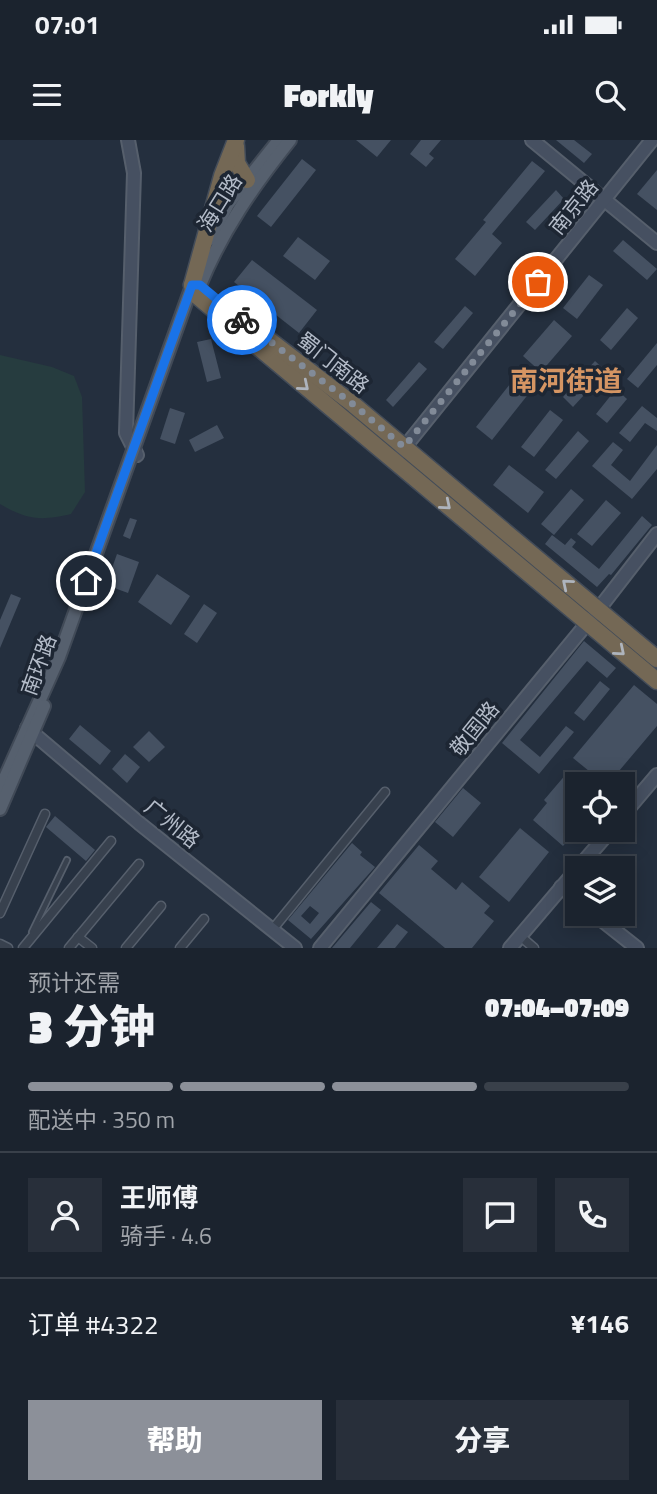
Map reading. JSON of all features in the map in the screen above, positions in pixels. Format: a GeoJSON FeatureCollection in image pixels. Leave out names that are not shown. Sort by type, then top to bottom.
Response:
{"type":"FeatureCollection","features":[{"type":"Feature","properties":{"kind":"highway"},"geometry":{"type":"LineString","coordinates":[[236,140],[235,158],[247,180]]}},
{"type":"Feature","properties":{"kind":"highway"},"geometry":{"type":"LineString","coordinates":[[196,288],[222,176],[236,140]]}},
{"type":"Feature","properties":{"kind":"highway","name":"蜀门南路"},"geometry":{"type":"LineString","coordinates":[[196,288],[404,447],[657,659]]}},
{"type":"Feature","properties":{"kind":"highway","name":"蜀门南路"},"geometry":{"type":"LineString","coordinates":[[196,288],[393,461],[657,681]]}},
{"type":"Feature","properties":{"kind":"main road","name":"海口路"},"geometry":{"type":"LineString","coordinates":[[196,288],[213,231],[228,204],[279,140]]}},
{"type":"Feature","properties":{"kind":"main road","name":"海口路"},"geometry":{"type":"LineString","coordinates":[[196,288],[223,234],[267,168],[290,140]]}},
{"type":"Feature","properties":{"kind":"main road","name":"南环路"},"geometry":{"type":"LineString","coordinates":[[0,809],[196,288]]}},
{"type":"Feature","properties":{"kind":"main road"},"geometry":{"type":"LineString","coordinates":[[2,780],[31,731]]}},
{"type":"Feature","properties":{"kind":"street"},"geometry":{"type":"LineString","coordinates":[[128,140],[134,173],[126,433],[135,451]]}},
{"type":"Feature","properties":{"kind":"street"},"geometry":{"type":"LineString","coordinates":[[533,140],[657,243]]}},
{"type":"Feature","properties":{"kind":"street","name":"南京路"},"geometry":{"type":"LineString","coordinates":[[393,461],[652,140]]}},
{"type":"Feature","properties":{"kind":"street","name":"敬国路"},"geometry":{"type":"LineString","coordinates":[[320,948],[598,610],[657,534]]}},
{"type":"Feature","properties":{"kind":"street","name":"广州路"},"geometry":{"type":"LineString","coordinates":[[31,731],[139,823],[295,948]]}},
{"type":"Feature","properties":{"kind":"street"},"geometry":{"type":"LineString","coordinates":[[635,801],[657,775]]}},
{"type":"Feature","properties":{"kind":"street"},"geometry":{"type":"LineString","coordinates":[[272,930],[385,792]]}},
{"type":"Feature","properties":{"kind":"street"},"geometry":{"type":"LineString","coordinates":[[0,913],[45,814]]}},
{"type":"Feature","properties":{"kind":"street"},"geometry":{"type":"LineString","coordinates":[[25,945],[111,841]]}},
{"type":"Feature","properties":{"kind":"street"},"geometry":{"type":"LineString","coordinates":[[588,856],[601,842]]}},
{"type":"Feature","properties":{"kind":"street"},"geometry":{"type":"LineString","coordinates":[[69,948],[139,864]]}},
{"type":"Feature","properties":{"kind":"street"},"geometry":{"type":"LineString","coordinates":[[510,948],[565,883]]}},
{"type":"Feature","properties":{"kind":"street"},"geometry":{"type":"LineString","coordinates":[[561,887],[565,890]]}},
{"type":"Feature","properties":{"kind":"street"},"geometry":{"type":"LineString","coordinates":[[126,948],[161,906]]}},
{"type":"Feature","properties":{"kind":"street"},"geometry":{"type":"LineString","coordinates":[[180,948],[205,919]]}},
{"type":"Feature","properties":{"kind":"street"},"geometry":{"type":"LineString","coordinates":[[610,926],[638,948]]}},
{"type":"Feature","properties":{"kind":"street"},"geometry":{"type":"LineString","coordinates":[[520,936],[534,948]]}},
{"type":"Feature","properties":{"kind":"street"},"geometry":{"type":"LineString","coordinates":[[78,937],[92,948]]}},
{"type":"Feature","properties":{"kind":"street"},"geometry":{"type":"LineString","coordinates":[[0,944],[8,948]]}},
{"type":"Feature","properties":{"kind":"lane"},"geometry":{"type":"LineString","coordinates":[[25,945],[66,860]]}},
{"type":"Feature","properties":{"kind":"green space"},"geometry":{"type":"Polygon","coordinates":[[[0,355],[52,367],[74,376],[82,397],[85,492],[71,514],[34,518],[0,504],[0,355]]]}},
{"type":"Feature","properties":{"kind":"building"},"geometry":{"type":"Polygon","coordinates":[[[356,140],[391,140],[377,157],[356,140]]]}},
{"type":"Feature","properties":{"kind":"building"},"geometry":{"type":"Polygon","coordinates":[[[421,140],[441,140],[429,154],[434,158],[426,167],[410,154],[421,140]]]}},
{"type":"Feature","properties":{"kind":"building"},"geometry":{"type":"Polygon","coordinates":[[[556,140],[574,140],[592,154],[584,163],[556,140]]]}},
{"type":"Feature","properties":{"kind":"building"},"geometry":{"type":"Polygon","coordinates":[[[302,159],[316,170],[271,227],[257,216],[302,159]]]}},
{"type":"Feature","properties":{"kind":"building"},"geometry":{"type":"Polygon","coordinates":[[[532,161],[545,171],[492,234],[502,243],[475,276],[455,259],[532,161]]]}},
{"type":"Feature","properties":{"kind":"building"},"geometry":{"type":"Polygon","coordinates":[[[657,170],[657,210],[637,194],[657,170]]]}},
{"type":"Feature","properties":{"kind":"building"},"geometry":{"type":"Polygon","coordinates":[[[556,190],[564,199],[535,230],[526,222],[556,190]]]}},
{"type":"Feature","properties":{"kind":"building"},"geometry":{"type":"Polygon","coordinates":[[[298,237],[330,261],[315,280],[283,256],[298,237]]]}},
{"type":"Feature","properties":{"kind":"building"},"geometry":{"type":"Polygon","coordinates":[[[623,240],[657,269],[647,280],[613,251],[623,240]]]}},
{"type":"Feature","properties":{"kind":"building"},"geometry":{"type":"Polygon","coordinates":[[[252,260],[317,310],[299,333],[234,282],[252,260]]]}},
{"type":"Feature","properties":{"kind":"building"},"geometry":{"type":"Polygon","coordinates":[[[589,275],[603,285],[577,319],[563,308],[589,275]]]}},
{"type":"Feature","properties":{"kind":"building"},"geometry":{"type":"Polygon","coordinates":[[[465,306],[473,313],[443,349],[434,342],[465,306]]]}},
{"type":"Feature","properties":{"kind":"building"},"geometry":{"type":"Polygon","coordinates":[[[627,308],[638,318],[611,350],[600,340],[627,308]]]}},
{"type":"Feature","properties":{"kind":"building"},"geometry":{"type":"Polygon","coordinates":[[[554,320],[572,336],[541,372],[523,356],[554,320]]]}},
{"type":"Feature","properties":{"kind":"building"},"geometry":{"type":"Polygon","coordinates":[[[211,339],[221,378],[207,382],[197,342],[211,339]]]}},
{"type":"Feature","properties":{"kind":"building"},"geometry":{"type":"Polygon","coordinates":[[[657,343],[657,365],[638,388],[627,379],[657,343]]]}},
{"type":"Feature","properties":{"kind":"building"},"geometry":{"type":"Polygon","coordinates":[[[595,361],[606,371],[573,407],[563,397],[595,361]]]}},
{"type":"Feature","properties":{"kind":"building"},"geometry":{"type":"Polygon","coordinates":[[[419,362],[427,369],[393,407],[386,400],[419,362]]]}},
{"type":"Feature","properties":{"kind":"building"},"geometry":{"type":"Polygon","coordinates":[[[518,374],[534,387],[492,440],[476,427],[518,374]]]}},
{"type":"Feature","properties":{"kind":"building"},"geometry":{"type":"Polygon","coordinates":[[[616,389],[627,399],[607,423],[596,414],[616,389]]]}},
{"type":"Feature","properties":{"kind":"building"},"geometry":{"type":"Polygon","coordinates":[[[642,406],[657,418],[657,431],[645,423],[630,442],[619,433],[642,406]]]}},
{"type":"Feature","properties":{"kind":"building"},"geometry":{"type":"Polygon","coordinates":[[[170,408],[185,413],[175,444],[160,439],[170,408]]]}},
{"type":"Feature","properties":{"kind":"building"},"geometry":{"type":"Polygon","coordinates":[[[550,410],[563,420],[534,457],[521,447],[550,410]]]}},
{"type":"Feature","properties":{"kind":"building"},"geometry":{"type":"Polygon","coordinates":[[[217,425],[224,438],[195,452],[189,440],[217,425]]]}},
{"type":"Feature","properties":{"kind":"building"},"geometry":{"type":"Polygon","coordinates":[[[578,431],[589,441],[556,479],[545,470],[578,431]]]}},
{"type":"Feature","properties":{"kind":"building"},"geometry":{"type":"Polygon","coordinates":[[[613,442],[623,450],[611,465],[630,481],[657,445],[657,469],[632,499],[592,466],[613,442]]]}},
{"type":"Feature","properties":{"kind":"building"},"geometry":{"type":"Polygon","coordinates":[[[509,465],[544,492],[528,513],[493,485],[509,465]]]}},
{"type":"Feature","properties":{"kind":"building"},"geometry":{"type":"Polygon","coordinates":[[[571,489],[584,500],[554,535],[541,524],[571,489]]]}},
{"type":"Feature","properties":{"kind":"building"},"geometry":{"type":"Polygon","coordinates":[[[606,500],[621,513],[592,546],[577,534],[606,500]]]}},
{"type":"Feature","properties":{"kind":"building"},"geometry":{"type":"Polygon","coordinates":[[[642,516],[652,525],[611,575],[597,587],[545,544],[552,535],[565,545],[571,538],[576,542],[572,547],[599,569],[642,516]]]}},
{"type":"Feature","properties":{"kind":"building"},"geometry":{"type":"Polygon","coordinates":[[[130,518],[137,520],[130,539],[123,536],[130,518]]]}},
{"type":"Feature","properties":{"kind":"building"},"geometry":{"type":"Polygon","coordinates":[[[117,554],[139,562],[128,593],[106,585],[117,554]]]}},
{"type":"Feature","properties":{"kind":"building"},"geometry":{"type":"Polygon","coordinates":[[[157,574],[190,596],[171,625],[138,602],[157,574]]]}},
{"type":"Feature","properties":{"kind":"building"},"geometry":{"type":"Polygon","coordinates":[[[11,594],[21,598],[0,648],[0,620],[11,594]]]}},
{"type":"Feature","properties":{"kind":"building"},"geometry":{"type":"Polygon","coordinates":[[[204,604],[217,613],[197,643],[184,634],[204,604]]]}},
{"type":"Feature","properties":{"kind":"building"},"geometry":{"type":"Polygon","coordinates":[[[584,641],[616,668],[607,678],[587,661],[520,740],[540,757],[566,726],[574,732],[539,774],[502,743],[584,641]]]}},
{"type":"Feature","properties":{"kind":"building"},"geometry":{"type":"Polygon","coordinates":[[[600,681],[610,689],[584,721],[574,713],[600,681]]]}},
{"type":"Feature","properties":{"kind":"building"},"geometry":{"type":"Polygon","coordinates":[[[634,685],[657,704],[657,726],[618,772],[590,772],[573,758],[634,685]]]}},
{"type":"Feature","properties":{"kind":"building"},"geometry":{"type":"Polygon","coordinates":[[[80,725],[111,751],[100,765],[69,739],[80,725]]]}},
{"type":"Feature","properties":{"kind":"building"},"geometry":{"type":"Polygon","coordinates":[[[149,731],[165,747],[149,762],[133,747],[149,731]]]}},
{"type":"Feature","properties":{"kind":"building"},"geometry":{"type":"Polygon","coordinates":[[[125,754],[140,767],[127,783],[112,769],[125,754]]]}},
{"type":"Feature","properties":{"kind":"building"},"geometry":{"type":"Polygon","coordinates":[[[565,775],[567,842],[563,846],[533,820],[547,803],[544,800],[565,775]]]}},
{"type":"Feature","properties":{"kind":"building"},"geometry":{"type":"Polygon","coordinates":[[[463,788],[481,803],[453,837],[435,822],[463,788]]]}},
{"type":"Feature","properties":{"kind":"building"},"geometry":{"type":"Polygon","coordinates":[[[55,816],[95,850],[86,861],[46,827],[55,816]]]}},
{"type":"Feature","properties":{"kind":"building"},"geometry":{"type":"Polygon","coordinates":[[[520,828],[549,852],[509,902],[479,877],[520,828]]]}},
{"type":"Feature","properties":{"kind":"building"},"geometry":{"type":"Polygon","coordinates":[[[352,843],[362,852],[360,855],[375,867],[311,939],[288,920],[352,843]],[[310,906],[301,916],[310,924],[319,913],[310,906]]]}},
{"type":"Feature","properties":{"kind":"building"},"geometry":{"type":"Polygon","coordinates":[[[419,845],[438,861],[431,869],[456,890],[462,882],[490,906],[484,913],[494,921],[472,948],[445,948],[379,893],[419,845]]]}},
{"type":"Feature","properties":{"kind":"building"},"geometry":{"type":"Polygon","coordinates":[[[371,902],[381,910],[350,948],[332,948],[371,902]]]}},
{"type":"Feature","properties":{"kind":"building"},"geometry":{"type":"Polygon","coordinates":[[[397,924],[408,932],[395,948],[377,948],[397,924]]]}},
{"type":"Feature","properties":{"kind":"way so far"},"geometry":{"type":"LineString","coordinates":[[242,320],[354,405],[404,447],[538,282]]}},
{"type":"Feature","properties":{"kind":"district","name":"南河街道"},"geometry":{"type":"Point","coordinates":[566,381]}},
{"type":"Feature","properties":{"kind":"route"},"geometry":{"type":"LineString","coordinates":[[86,581],[192,285],[200,285],[242,320]]}}]}
